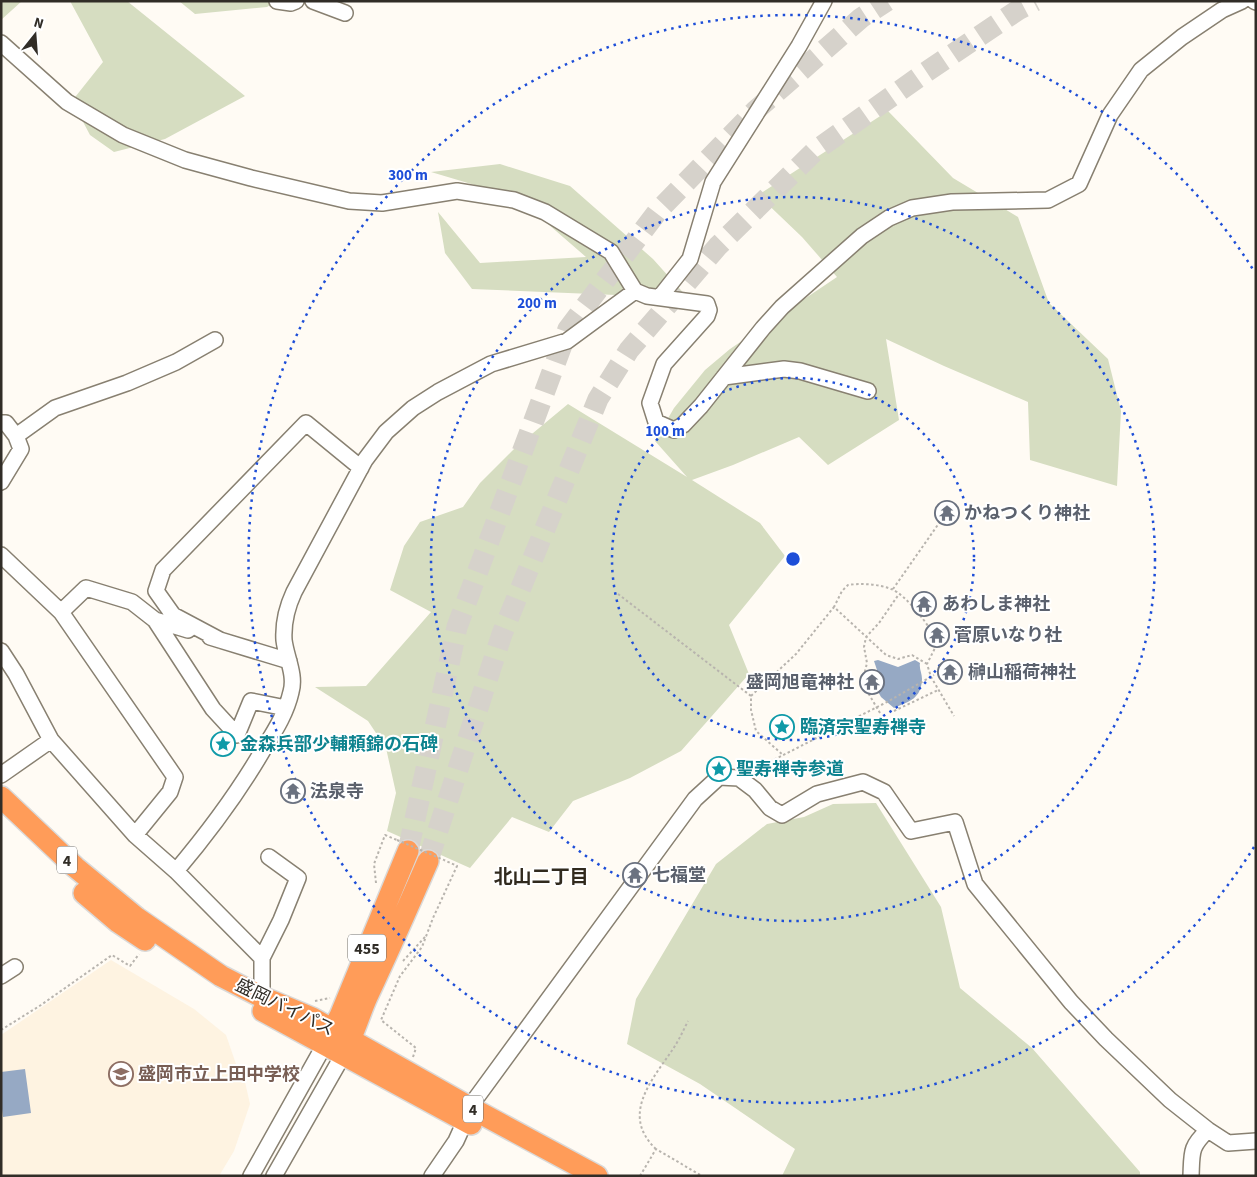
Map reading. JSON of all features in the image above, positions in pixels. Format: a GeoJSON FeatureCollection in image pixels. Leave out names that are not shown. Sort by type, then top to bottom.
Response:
{"type":"FeatureCollection","features":[{"type":"Feature","properties":{"kind":"highway","name":"盛岡バイパス"},"geometry":{"type":"LineString","coordinates":[[1,797],[75,867],[137,918],[221,976],[262,997],[312,1018],[338,1042]]}},
{"type":"Feature","properties":{"kind":"highway","name":"盛岡バイパス"},"geometry":{"type":"LineString","coordinates":[[1,816],[118,922],[242,1000],[338,1042],[468,1114],[570,1176]]}},
{"type":"Feature","properties":{"kind":"highway","name":"455"},"geometry":{"type":"LineString","coordinates":[[338,1042],[402,846]]}},
{"type":"Feature","properties":{"kind":"highway","name":"455"},"geometry":{"type":"LineString","coordinates":[[338,1042],[366,999],[436,860]]}},
{"type":"Feature","properties":{"kind":"highway","name":"盛岡バイパス"},"geometry":{"type":"LineString","coordinates":[[468,1114],[597,1176]]}},
{"type":"Feature","properties":{"kind":"street"},"geometry":{"type":"LineString","coordinates":[[277,1],[291,3],[296,1]]}},
{"type":"Feature","properties":{"kind":"street"},"geometry":{"type":"LineString","coordinates":[[313,1],[345,13]]}},
{"type":"Feature","properties":{"kind":"street"},"geometry":{"type":"LineString","coordinates":[[660,297],[690,259],[713,182],[824,1]]}},
{"type":"Feature","properties":{"kind":"street"},"geometry":{"type":"LineString","coordinates":[[1,42],[68,102],[123,135],[186,160],[251,178],[349,201],[382,202],[457,191],[514,200],[545,212],[610,252],[635,291],[647,296],[707,304],[709,310],[707,316],[664,364],[650,403],[656,422],[674,430],[683,425],[782,306],[862,236],[889,218],[912,208],[952,202],[1048,200],[1079,184],[1110,115],[1141,70],[1182,37],[1222,10],[1242,1]]}},
{"type":"Feature","properties":{"kind":"street"},"geometry":{"type":"LineString","coordinates":[[176,871],[212,827],[250,772],[282,719],[292,691],[292,677],[284,639],[286,610],[361,468],[386,432],[413,408],[438,392],[491,364],[567,341],[635,291]]}},
{"type":"Feature","properties":{"kind":"street"},"geometry":{"type":"LineString","coordinates":[[16,436],[55,408],[126,383],[176,362],[216,340]]}},
{"type":"Feature","properties":{"kind":"street"},"geometry":{"type":"LineString","coordinates":[[724,377],[784,369],[800,371],[868,390]]}},
{"type":"Feature","properties":{"kind":"street"},"geometry":{"type":"LineString","coordinates":[[1,423],[6,423],[16,436],[21,449],[1,482]]}},
{"type":"Feature","properties":{"kind":"street"},"geometry":{"type":"LineString","coordinates":[[220,640],[173,615],[156,591],[163,570],[306,423],[361,468]]}},
{"type":"Feature","properties":{"kind":"street"},"geometry":{"type":"LineString","coordinates":[[1,555],[61,612],[175,777],[170,792],[135,836]]}},
{"type":"Feature","properties":{"kind":"street"},"geometry":{"type":"LineString","coordinates":[[61,612],[86,588],[132,602],[155,620],[213,709],[236,735],[251,701],[286,708]]}},
{"type":"Feature","properties":{"kind":"street"},"geometry":{"type":"LineString","coordinates":[[155,620],[289,661]]}},
{"type":"Feature","properties":{"kind":"street"},"geometry":{"type":"LineString","coordinates":[[1,651],[16,674],[51,740],[135,836],[176,871],[262,958]]}},
{"type":"Feature","properties":{"kind":"street"},"geometry":{"type":"LineString","coordinates":[[1,774],[51,740]]}},
{"type":"Feature","properties":{"kind":"street"},"geometry":{"type":"LineString","coordinates":[[432,1176],[456,1141],[474,1101],[695,799],[719,777],[739,778],[755,790],[770,808],[782,815],[817,794],[863,782],[884,792],[912,831],[956,822],[975,884],[1071,1002],[1106,1039],[1170,1100],[1208,1130],[1228,1143],[1256,1142]]}},
{"type":"Feature","properties":{"kind":"street"},"geometry":{"type":"LineString","coordinates":[[262,997],[262,958],[281,920],[298,878],[269,857]]}},
{"type":"Feature","properties":{"kind":"street"},"geometry":{"type":"LineString","coordinates":[[1,976],[16,967]]}},
{"type":"Feature","properties":{"kind":"street"},"geometry":{"type":"LineString","coordinates":[[251,1176],[338,1042]]}},
{"type":"Feature","properties":{"kind":"street"},"geometry":{"type":"LineString","coordinates":[[274,1176],[338,1042]]}},
{"type":"Feature","properties":{"kind":"street"},"geometry":{"type":"LineString","coordinates":[[1191,1176],[1193,1149],[1196,1141],[1208,1130]]}},
{"type":"Feature","properties":{"kind":"path"},"geometry":{"type":"LineString","coordinates":[[893,589],[944,516]]}},
{"type":"Feature","properties":{"kind":"path"},"geometry":{"type":"LineString","coordinates":[[751,696],[796,654],[834,607],[842,591],[848,585],[862,583],[893,589],[900,594],[920,615],[938,642],[927,664]]}},
{"type":"Feature","properties":{"kind":"path"},"geometry":{"type":"LineString","coordinates":[[618,594],[751,696],[756,730],[783,755]]}},
{"type":"Feature","properties":{"kind":"path"},"geometry":{"type":"LineString","coordinates":[[880,713],[867,691],[864,675],[867,663],[864,647],[866,637],[879,623],[900,594]]}},
{"type":"Feature","properties":{"kind":"path"},"geometry":{"type":"LineString","coordinates":[[834,607],[886,655],[898,659],[912,655],[927,664],[931,677],[954,716]]}},
{"type":"Feature","properties":{"kind":"path"},"geometry":{"type":"LineString","coordinates":[[739,778],[877,708],[934,675]]}},
{"type":"Feature","properties":{"kind":"path"},"geometry":{"type":"LineString","coordinates":[[894,711],[938,690]]}},
{"type":"Feature","properties":{"kind":"path"},"geometry":{"type":"LineString","coordinates":[[376,891],[374,864],[385,835],[402,846],[436,860],[457,866],[422,947],[400,976],[381,1020],[416,1048],[413,1057]]}},
{"type":"Feature","properties":{"kind":"path"},"geometry":{"type":"LineString","coordinates":[[400,965],[427,936]]}},
{"type":"Feature","properties":{"kind":"path"},"geometry":{"type":"LineString","coordinates":[[1,1030],[41,1005],[112,955],[130,966],[139,953]]}},
{"type":"Feature","properties":{"kind":"path"},"geometry":{"type":"LineString","coordinates":[[311,1002],[336,996]]}},
{"type":"Feature","properties":{"kind":"path"},"geometry":{"type":"LineString","coordinates":[[688,1021],[678,1041],[648,1086],[640,1104],[642,1129],[656,1149],[702,1176]]}},
{"type":"Feature","properties":{"kind":"path"},"geometry":{"type":"LineString","coordinates":[[640,1176],[656,1149]]}},
{"type":"Feature","properties":{"kind":"shaded area","name":"盛岡市立上田中学校"},"geometry":{"type":"Polygon","coordinates":[[[111,960],[194,1009],[226,1035],[237,1067],[245,1082],[250,1104],[234,1151],[219,1176],[1,1176],[1,1035],[111,960]]]}},
{"type":"Feature","properties":{"kind":"green space"},"geometry":{"type":"Polygon","coordinates":[[[1,1],[22,1],[1,20],[1,1]]]}},
{"type":"Feature","properties":{"kind":"green space"},"geometry":{"type":"Polygon","coordinates":[[[70,1],[127,1],[245,96],[165,139],[114,152],[90,135],[72,101],[103,62],[70,1]]]}},
{"type":"Feature","properties":{"kind":"green space"},"geometry":{"type":"Polygon","coordinates":[[[179,1],[277,1],[267,7],[195,14],[179,1]]]}},
{"type":"Feature","properties":{"kind":"green space"},"geometry":{"type":"Polygon","coordinates":[[[888,111],[953,178],[1018,217],[1049,303],[1108,359],[1121,411],[1117,486],[1030,460],[1028,402],[886,339],[899,420],[828,465],[799,437],[692,480],[760,523],[785,556],[729,625],[749,674],[681,751],[630,778],[573,801],[549,832],[512,817],[470,868],[387,831],[396,793],[386,748],[368,721],[315,687],[366,686],[431,612],[390,590],[404,546],[420,522],[463,507],[480,483],[515,448],[568,404],[687,477],[655,441],[674,408],[705,370],[730,349],[837,277],[802,237],[758,195],[888,111]]]}},
{"type":"Feature","properties":{"kind":"green space"},"geometry":{"type":"Polygon","coordinates":[[[500,164],[570,186],[653,259],[688,298],[472,289],[445,253],[438,212],[480,263],[586,257],[518,198],[431,172],[500,164]]]}},
{"type":"Feature","properties":{"kind":"green space"},"geometry":{"type":"Polygon","coordinates":[[[876,803],[941,907],[960,988],[1032,1048],[1140,1172],[1140,1176],[782,1176],[795,1149],[700,1084],[627,1044],[636,999],[716,864],[767,824],[804,817],[833,804],[876,803]]]}},
{"type":"Feature","properties":{"kind":"water"},"geometry":{"type":"Polygon","coordinates":[[[878,660],[898,667],[915,660],[920,663],[922,679],[917,695],[910,701],[894,708],[881,697],[876,688],[877,670],[874,661],[878,660]]]}},
{"type":"Feature","properties":{"kind":"water"},"geometry":{"type":"Polygon","coordinates":[[[25,1069],[31,1113],[3,1117],[1,1072],[25,1069]]]}},
{"type":"Feature","properties":{"kind":"tunnel"},"geometry":{"type":"LineString","coordinates":[[408,851],[457,627],[568,329],[658,211],[755,111],[861,18],[887,1]]}},
{"type":"Feature","properties":{"kind":"tunnel"},"geometry":{"type":"LineString","coordinates":[[428,861],[502,634],[598,399],[629,350],[718,246],[816,150],[926,72],[1018,10],[1035,1]]}},
{"type":"Feature","properties":{"kind":"place","name":"かねつくり神社"},"geometry":{"type":"Point","coordinates":[947,513]}},
{"type":"Feature","properties":{"kind":"place","name":"あわしま神社"},"geometry":{"type":"Point","coordinates":[924,604]}},
{"type":"Feature","properties":{"kind":"place","name":"菅原いなり社"},"geometry":{"type":"Point","coordinates":[937,635]}},
{"type":"Feature","properties":{"kind":"place","name":"榊山稲荷神社"},"geometry":{"type":"Point","coordinates":[950,672]}},
{"type":"Feature","properties":{"kind":"place","name":"盛岡旭竜神社"},"geometry":{"type":"Point","coordinates":[872,682]}},
{"type":"Feature","properties":{"kind":"place","name":"臨済宗聖寿禅寺"},"geometry":{"type":"Point","coordinates":[782,727]}},
{"type":"Feature","properties":{"kind":"place","name":"金森兵部少輔頼錦の石碑"},"geometry":{"type":"Point","coordinates":[223,744]}},
{"type":"Feature","properties":{"kind":"place","name":"聖寿禅寺参道"},"geometry":{"type":"Point","coordinates":[719,769]}},
{"type":"Feature","properties":{"kind":"place","name":"法泉寺"},"geometry":{"type":"Point","coordinates":[293,791]}},
{"type":"Feature","properties":{"kind":"place","name":"七福堂"},"geometry":{"type":"Point","coordinates":[635,875]}},
{"type":"Feature","properties":{"kind":"place","name":"盛岡市立上田中学校"},"geometry":{"type":"Point","coordinates":[121,1074]}},
{"type":"Feature","properties":{"kind":"district","name":"北山二丁目"},"geometry":{"type":"Point","coordinates":[541,876]}}]}
